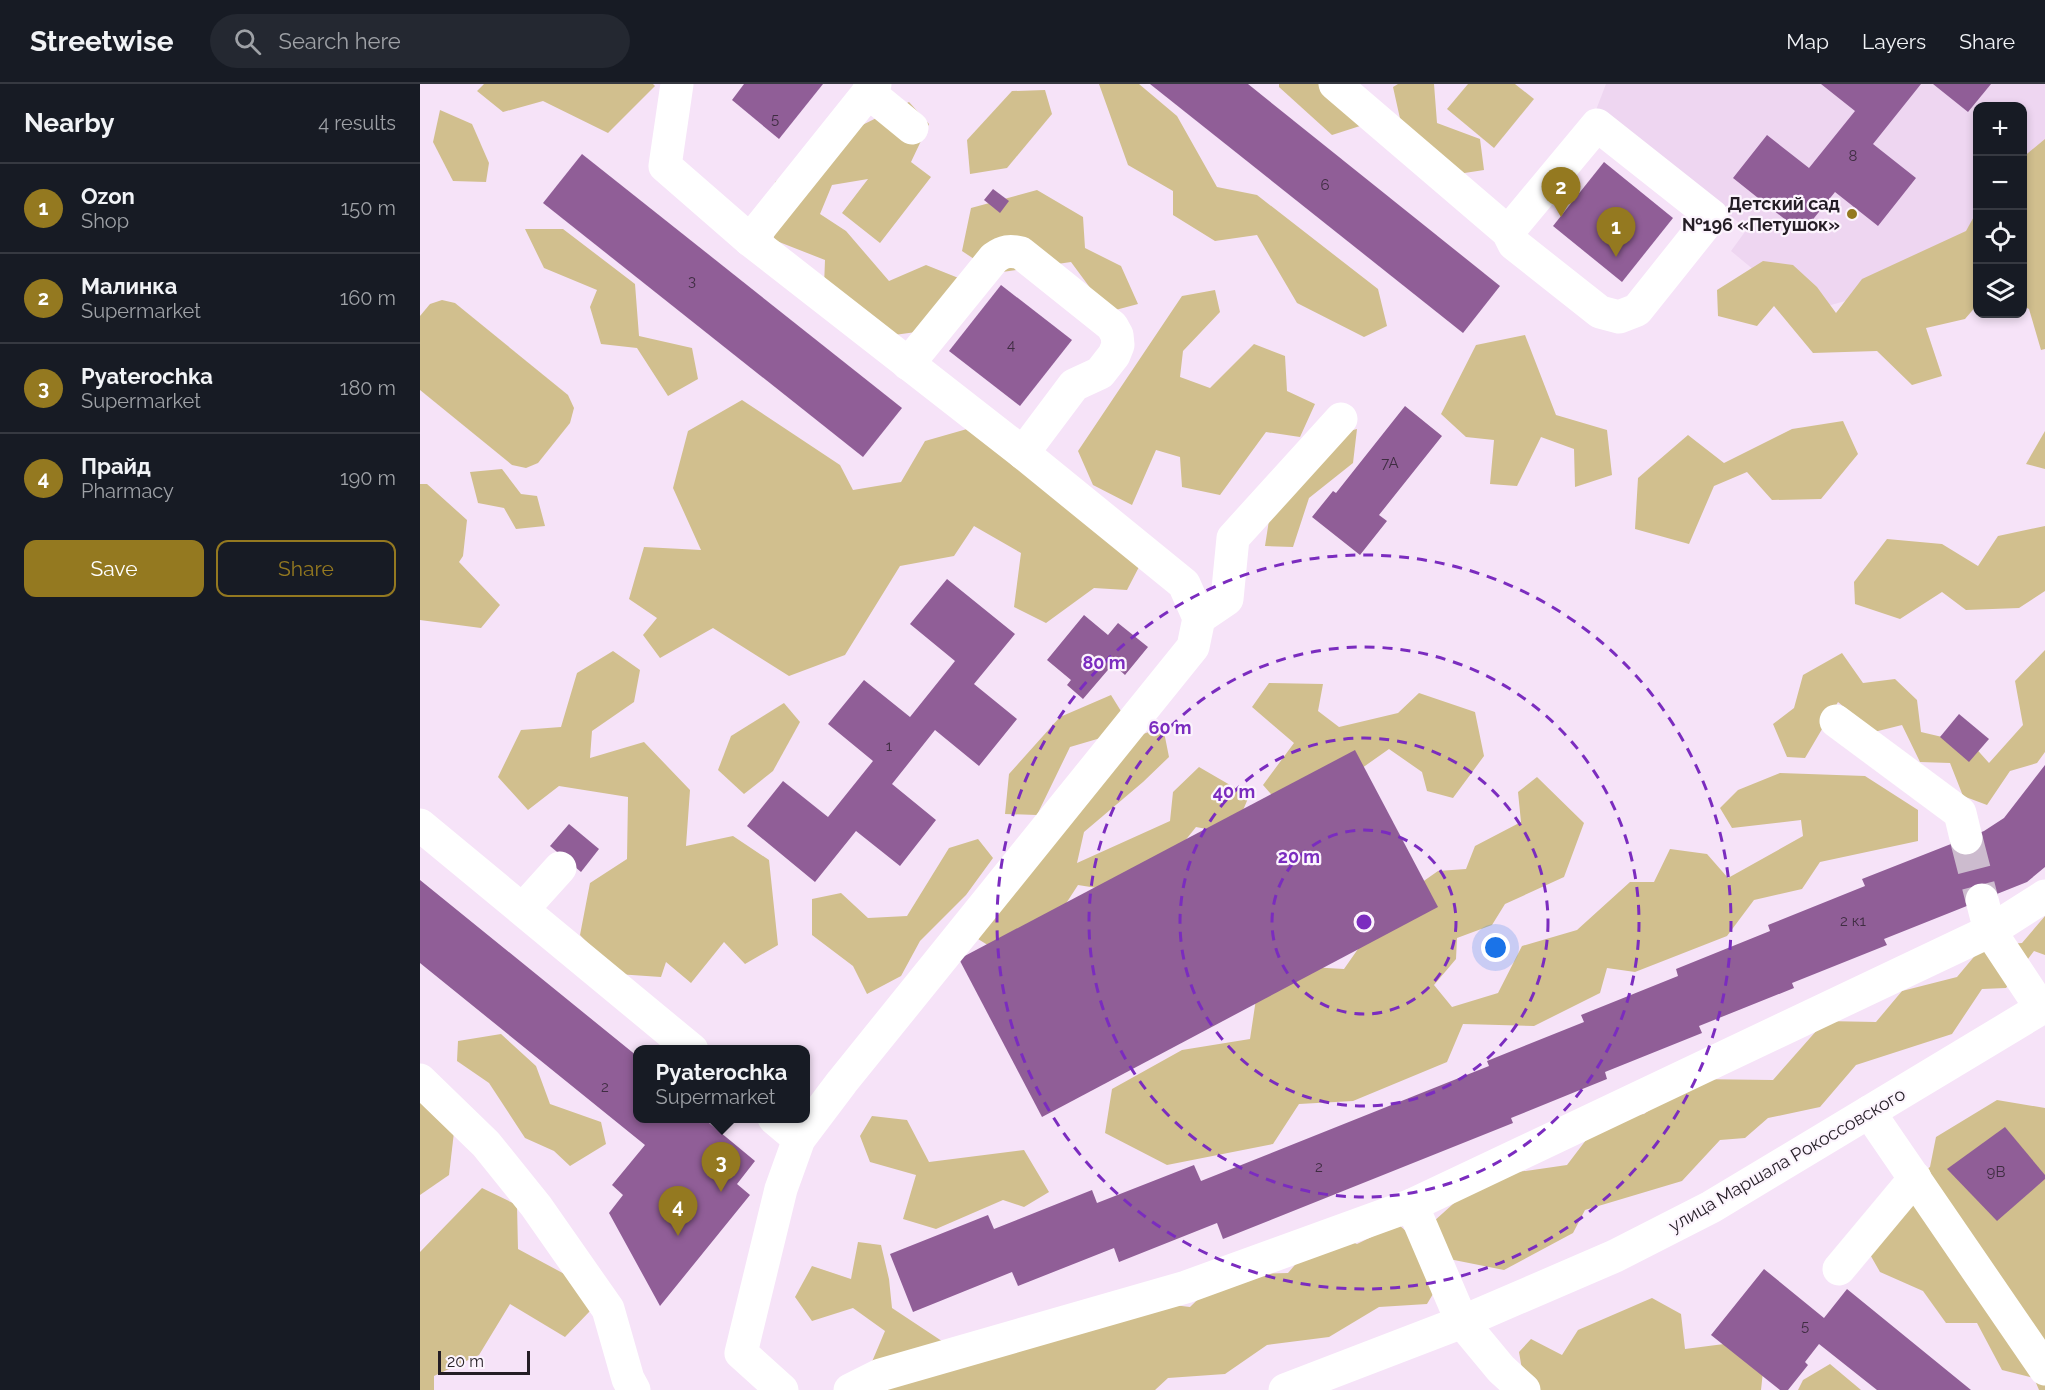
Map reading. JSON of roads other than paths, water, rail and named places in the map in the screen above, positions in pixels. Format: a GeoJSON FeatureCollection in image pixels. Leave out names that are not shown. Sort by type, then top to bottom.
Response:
{"type":"FeatureCollection","features":[{"type":"Feature","properties":{"kind":"street"},"geometry":{"type":"LineString","coordinates":[[677,84],[664,166],[750,240],[1023,453],[1184,584],[1199,618],[1192,647],[810,1101]]}},
{"type":"Feature","properties":{"kind":"street"},"geometry":{"type":"LineString","coordinates":[[750,240],[871,88],[912,128]]}},
{"type":"Feature","properties":{"kind":"street"},"geometry":{"type":"LineString","coordinates":[[1357,91],[1508,232],[1514,244],[1600,312],[1618,317],[1637,310],[1712,216],[1597,126],[1508,232]]}},
{"type":"Feature","properties":{"kind":"street"},"geometry":{"type":"LineString","coordinates":[[908,364],[994,258],[1002,252],[1011,250],[1021,253],[1112,326],[1117,335],[1118,345],[1114,355],[1100,373],[1074,385],[1023,453]]}},
{"type":"Feature","properties":{"kind":"street"},"geometry":{"type":"LineString","coordinates":[[1199,618],[1227,599],[1233,538],[1341,419]]}},
{"type":"Feature","properties":{"kind":"street"},"geometry":{"type":"LineString","coordinates":[[1836,721],[1960,813],[1966,838]]}},
{"type":"Feature","properties":{"kind":"street"},"geometry":{"type":"LineString","coordinates":[[420,825],[686,1045]]}},
{"type":"Feature","properties":{"kind":"street"},"geometry":{"type":"LineString","coordinates":[[523,909],[560,868]]}},
{"type":"Feature","properties":{"kind":"street"},"geometry":{"type":"LineString","coordinates":[[850,1390],[880,1375],[1186,1287],[1412,1205],[1986,915],[2045,896]]}},
{"type":"Feature","properties":{"kind":"street"},"geometry":{"type":"LineString","coordinates":[[1986,915],[2043,1007]]}},
{"type":"Feature","properties":{"kind":"street","name":"улица Маршала Рокоссовского"},"geometry":{"type":"LineString","coordinates":[[1286,1390],[1462,1322],[1615,1256],[1711,1207],[2043,1007]]}},
{"type":"Feature","properties":{"kind":"street"},"geometry":{"type":"LineString","coordinates":[[420,1080],[486,1144],[536,1206],[608,1309],[628,1379],[634,1390]]}},
{"type":"Feature","properties":{"kind":"street"},"geometry":{"type":"LineString","coordinates":[[1869,1112],[2041,1352]]}},
{"type":"Feature","properties":{"kind":"street"},"geometry":{"type":"LineString","coordinates":[[782,1390],[741,1353],[781,1189],[786,1129]]}},
{"type":"Feature","properties":{"kind":"street"},"geometry":{"type":"LineString","coordinates":[[1839,1269],[1915,1178]]}},
{"type":"Feature","properties":{"kind":"street"},"geometry":{"type":"LineString","coordinates":[[1412,1205],[1462,1322],[1501,1370],[1524,1390]]}},
{"type":"Feature","properties":{"kind":"tunnel"},"geometry":{"type":"LineString","coordinates":[[1966,838],[1982,900]]}},
{"type":"Feature","properties":{"kind":"place","name":"Детский сад №196 «Петушок»"},"geometry":{"type":"Point","coordinates":[1852,214]}},
{"type":"Feature","properties":{"kind":"place","name":"Малинка"},"geometry":{"type":"Point","coordinates":[1561,217]}},
{"type":"Feature","properties":{"kind":"place","name":"Ozon"},"geometry":{"type":"Point","coordinates":[1616,257]}},
{"type":"Feature","properties":{"kind":"place","name":"Pyaterochka"},"geometry":{"type":"Point","coordinates":[721,1192]}},
{"type":"Feature","properties":{"kind":"place","name":"Прайд"},"geometry":{"type":"Point","coordinates":[678,1236]}}]}
